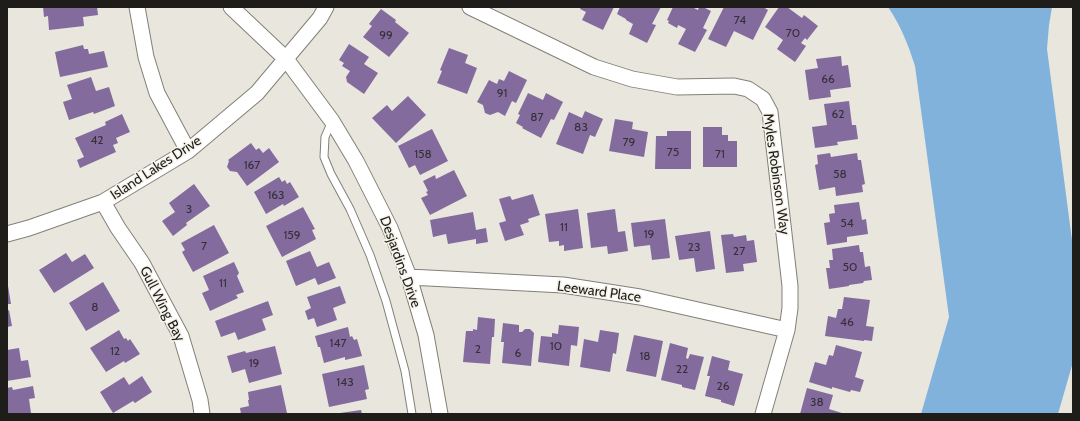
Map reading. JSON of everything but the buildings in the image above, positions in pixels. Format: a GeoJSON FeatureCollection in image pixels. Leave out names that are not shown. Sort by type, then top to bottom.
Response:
{"type":"FeatureCollection","features":[{"type":"Feature","properties":{"kind":"street"},"geometry":{"type":"LineString","coordinates":[[137,7],[146,57],[157,93],[188,151]]}},
{"type":"Feature","properties":{"kind":"street","name":"Desjardins Drive"},"geometry":{"type":"LineString","coordinates":[[231,7],[286,59],[332,121],[356,161],[390,228],[409,277],[426,336],[440,414]]}},
{"type":"Feature","properties":{"kind":"street","name":"Island Lakes Drive"},"geometry":{"type":"LineString","coordinates":[[7,234],[29,228],[103,202],[188,151],[257,93],[320,18],[326,7]]}},
{"type":"Feature","properties":{"kind":"street","name":"Myles Robinson Way"},"geometry":{"type":"LineString","coordinates":[[470,7],[594,67],[632,79],[678,87],[734,86],[748,88],[763,99],[770,112],[790,286],[790,308],[787,330],[763,414]]}},
{"type":"Feature","properties":{"kind":"street","name":"Gull Wing Bay"},"geometry":{"type":"LineString","coordinates":[[103,202],[118,228],[142,263],[181,336],[200,400],[202,414]]}},
{"type":"Feature","properties":{"kind":"street","name":"Leeward Place"},"geometry":{"type":"LineString","coordinates":[[409,277],[563,285],[640,297],[787,330]]}},
{"type":"Feature","properties":{"kind":"lane","name":"Desjardins Drive"},"geometry":{"type":"LineString","coordinates":[[332,121],[326,137],[324,157],[331,174],[353,215],[370,255],[386,301],[405,371],[412,414]]}},
{"type":"Feature","properties":{"kind":"water"},"geometry":{"type":"Polygon","coordinates":[[[888,7],[1052,7],[1047,49],[1073,248],[1073,362],[1058,414],[921,414],[949,317],[915,66],[904,35],[888,7]]]}}]}
